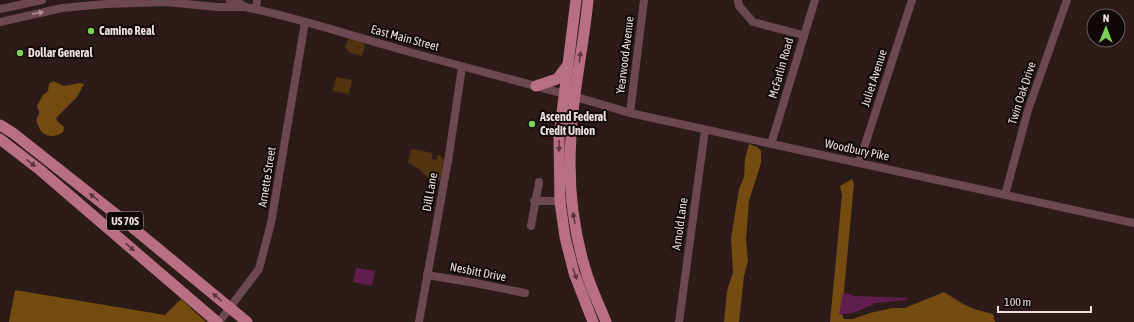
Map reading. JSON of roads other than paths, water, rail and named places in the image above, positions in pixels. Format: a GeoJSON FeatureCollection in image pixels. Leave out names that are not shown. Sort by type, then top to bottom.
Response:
{"type":"FeatureCollection","features":[{"type":"Feature","properties":{"kind":"main road"},"geometry":{"type":"LineString","coordinates":[[576,0],[568,63],[571,135],[569,174],[571,201],[576,234],[585,269],[606,322]]}},
{"type":"Feature","properties":{"kind":"main road"},"geometry":{"type":"LineString","coordinates":[[588,0],[570,95],[559,137],[560,202],[565,237],[574,273],[593,322]]}},
{"type":"Feature","properties":{"kind":"main road"},"geometry":{"type":"LineString","coordinates":[[536,86],[557,79],[568,63]]}},
{"type":"Feature","properties":{"kind":"main road","name":"US 70S"},"geometry":{"type":"LineString","coordinates":[[0,125],[13,133],[127,223],[246,322]]}},
{"type":"Feature","properties":{"kind":"main road","name":"US 70S"},"geometry":{"type":"LineString","coordinates":[[0,139],[40,170],[218,322]]}},
{"type":"Feature","properties":{"kind":"street"},"geometry":{"type":"LineString","coordinates":[[0,9],[42,0]]}},
{"type":"Feature","properties":{"kind":"street","name":"East Main Street"},"geometry":{"type":"LineString","coordinates":[[230,0],[238,2],[245,7],[570,95]]}},
{"type":"Feature","properties":{"kind":"street"},"geometry":{"type":"LineString","coordinates":[[256,9],[257,0]]}},
{"type":"Feature","properties":{"kind":"street","name":"Yearwood Avenue"},"geometry":{"type":"LineString","coordinates":[[630,113],[644,0]]}},
{"type":"Feature","properties":{"kind":"street"},"geometry":{"type":"LineString","coordinates":[[738,0],[739,6],[753,22],[803,35]]}},
{"type":"Feature","properties":{"kind":"street","name":"McFarlin Road"},"geometry":{"type":"LineString","coordinates":[[772,144],[803,35],[815,0]]}},
{"type":"Feature","properties":{"kind":"street","name":"Juliet Avenue"},"geometry":{"type":"LineString","coordinates":[[859,163],[912,0]]}},
{"type":"Feature","properties":{"kind":"street","name":"Twin Oak Drive"},"geometry":{"type":"LineString","coordinates":[[1005,195],[1028,110],[1067,0]]}},
{"type":"Feature","properties":{"kind":"street"},"geometry":{"type":"LineString","coordinates":[[0,22],[62,8],[106,4],[166,1],[217,7],[245,7]]}},
{"type":"Feature","properties":{"kind":"street","name":"Arnette Street"},"geometry":{"type":"LineString","coordinates":[[218,322],[259,269],[271,223],[304,22]]}},
{"type":"Feature","properties":{"kind":"street","name":"Dill Lane"},"geometry":{"type":"LineString","coordinates":[[419,322],[449,155],[462,67]]}},
{"type":"Feature","properties":{"kind":"street","name":"Woodbury Pike"},"geometry":{"type":"LineString","coordinates":[[570,95],[630,113],[1134,223]]}},
{"type":"Feature","properties":{"kind":"street","name":"Arnold Lane"},"geometry":{"type":"LineString","coordinates":[[679,322],[705,130]]}},
{"type":"Feature","properties":{"kind":"street"},"geometry":{"type":"LineString","coordinates":[[531,226],[538,182]]}},
{"type":"Feature","properties":{"kind":"street"},"geometry":{"type":"LineString","coordinates":[[534,200],[560,202],[571,201]]}},
{"type":"Feature","properties":{"kind":"street","name":"Nesbitt Drive"},"geometry":{"type":"LineString","coordinates":[[427,275],[525,293]]}},
{"type":"Feature","properties":{"kind":"place","name":"Camino Real"},"geometry":{"type":"Point","coordinates":[91,31]}},
{"type":"Feature","properties":{"kind":"place","name":"Dollar General"},"geometry":{"type":"Point","coordinates":[20,53]}},
{"type":"Feature","properties":{"kind":"place","name":"Ascend Federal Credit Union"},"geometry":{"type":"Point","coordinates":[532,124]}}]}
